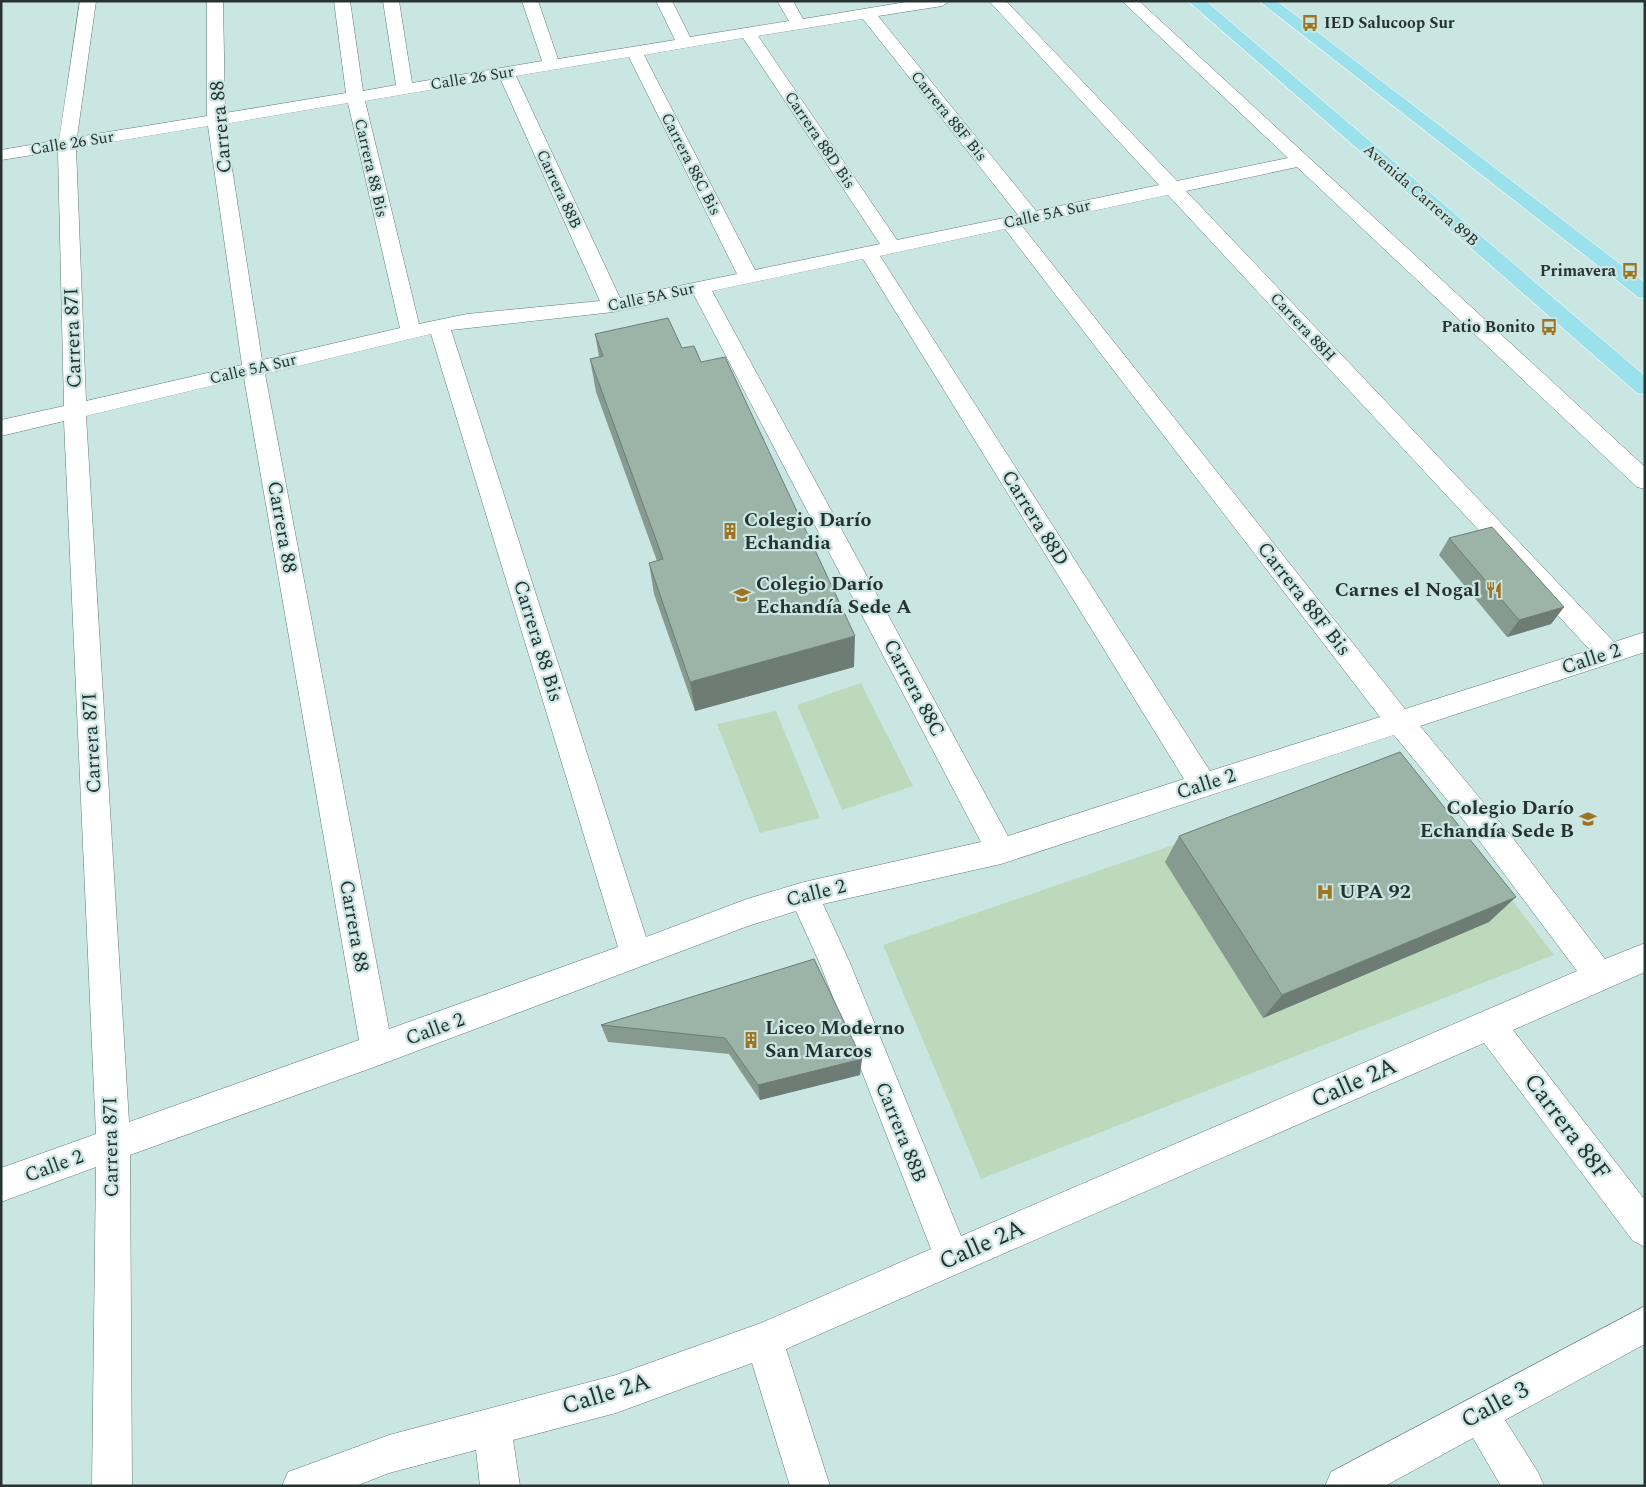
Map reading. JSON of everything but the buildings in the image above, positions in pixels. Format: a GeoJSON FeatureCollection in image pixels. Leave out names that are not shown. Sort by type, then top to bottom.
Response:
{"type":"FeatureCollection","features":[{"type":"Feature","properties":{"kind":"main road","name":"Avenida Carrera 89B"},"geometry":{"type":"LineString","coordinates":[[1196,1],[1645,388]]}},
{"type":"Feature","properties":{"kind":"main road"},"geometry":{"type":"LineString","coordinates":[[1267,1],[1645,293]]}},
{"type":"Feature","properties":{"kind":"street","name":"Carrera 87I"},"geometry":{"type":"LineString","coordinates":[[88,1],[67,144],[76,410],[113,1145],[112,1486]]}},
{"type":"Feature","properties":{"kind":"street","name":"Carrera 88"},"geometry":{"type":"LineString","coordinates":[[215,1],[216,120],[253,369],[377,1050]]}},
{"type":"Feature","properties":{"kind":"street","name":"Carrera 88 Bis"},"geometry":{"type":"LineString","coordinates":[[342,1],[355,97],[411,332]]}},
{"type":"Feature","properties":{"kind":"street"},"geometry":{"type":"LineString","coordinates":[[391,1],[405,89]]}},
{"type":"Feature","properties":{"kind":"street"},"geometry":{"type":"LineString","coordinates":[[530,1],[552,65]]}},
{"type":"Feature","properties":{"kind":"street"},"geometry":{"type":"LineString","coordinates":[[664,1],[684,43]]}},
{"type":"Feature","properties":{"kind":"street"},"geometry":{"type":"LineString","coordinates":[[785,1],[799,25]]}},
{"type":"Feature","properties":{"kind":"street","name":"Calle 26 Sur"},"geometry":{"type":"LineString","coordinates":[[1,155],[942,1]]}},
{"type":"Feature","properties":{"kind":"street","name":"Carrera 88H"},"geometry":{"type":"LineString","coordinates":[[997,1],[1609,653]]}},
{"type":"Feature","properties":{"kind":"street"},"geometry":{"type":"LineString","coordinates":[[1130,1],[1645,481]]}},
{"type":"Feature","properties":{"kind":"street","name":"Carrera 88F Bis"},"geometry":{"type":"LineString","coordinates":[[867,14],[1020,220],[1400,721],[1431,757],[1510,858],[1599,976]]}},
{"type":"Feature","properties":{"kind":"street","name":"Carrera 88D Bis"},"geometry":{"type":"LineString","coordinates":[[748,33],[892,247]]}},
{"type":"Feature","properties":{"kind":"street","name":"Carrera 88C Bis"},"geometry":{"type":"LineString","coordinates":[[634,52],[749,277]]}},
{"type":"Feature","properties":{"kind":"street","name":"Carrera 88B"},"geometry":{"type":"LineString","coordinates":[[506,72],[613,306]]}},
{"type":"Feature","properties":{"kind":"street","name":"Calle 5A Sur"},"geometry":{"type":"LineString","coordinates":[[1,428],[439,326],[467,321],[613,306],[1301,160]]}},
{"type":"Feature","properties":{"kind":"street","name":"Carrera 88D"},"geometry":{"type":"LineString","coordinates":[[868,252],[1203,785]]}},
{"type":"Feature","properties":{"kind":"street","name":"Carrera 88C"},"geometry":{"type":"LineString","coordinates":[[700,287],[1001,851]]}},
{"type":"Feature","properties":{"kind":"street","name":"Carrera 88 Bis"},"geometry":{"type":"LineString","coordinates":[[439,326],[636,955]]}},
{"type":"Feature","properties":{"kind":"street","name":"Calle 2"},"geometry":{"type":"LineString","coordinates":[[1,1185],[377,1050],[746,913],[804,894],[1001,851],[1645,642]]}},
{"type":"Feature","properties":{"kind":"street","name":"Carrera 88B"},"geometry":{"type":"LineString","coordinates":[[804,894],[835,963],[952,1258]]}},
{"type":"Feature","properties":{"kind":"street","name":"Calle 2A"},"geometry":{"type":"LineString","coordinates":[[302,1486],[389,1454],[616,1394],[764,1340],[1645,957]]}},
{"type":"Feature","properties":{"kind":"street","name":"Carrera 88F"},"geometry":{"type":"LineString","coordinates":[[1489,1024],[1645,1229]]}},
{"type":"Feature","properties":{"kind":"street","name":"Calle 3"},"geometry":{"type":"LineString","coordinates":[[1345,1486],[1645,1324]]}},
{"type":"Feature","properties":{"kind":"street"},"geometry":{"type":"LineString","coordinates":[[764,1340],[810,1486]]}},
{"type":"Feature","properties":{"kind":"street"},"geometry":{"type":"LineString","coordinates":[[1479,1413],[1524,1486]]}},
{"type":"Feature","properties":{"kind":"street"},"geometry":{"type":"LineString","coordinates":[[492,1426],[500,1486]]}},
{"type":"Feature","properties":{"kind":"green space"},"geometry":{"type":"Polygon","coordinates":[[[861,683],[913,786],[842,810],[797,705],[861,683]]]}},
{"type":"Feature","properties":{"kind":"green space"},"geometry":{"type":"Polygon","coordinates":[[[776,711],[820,818],[760,833],[717,724],[776,711]]]}},
{"type":"Feature","properties":{"kind":"green space"},"geometry":{"type":"Polygon","coordinates":[[[1408,764],[1554,955],[981,1179],[883,945],[1408,764]]]}},
{"type":"Feature","properties":{"kind":"place","name":"IED Salucoop Sur"},"geometry":{"type":"Point","coordinates":[1310,23]}},
{"type":"Feature","properties":{"kind":"place","name":"Primavera"},"geometry":{"type":"Point","coordinates":[1630,271]}},
{"type":"Feature","properties":{"kind":"place","name":"Patio Bonito"},"geometry":{"type":"Point","coordinates":[1549,327]}},
{"type":"Feature","properties":{"kind":"place","name":"Colegio Darío Echandia"},"geometry":{"type":"Point","coordinates":[730,531]}},
{"type":"Feature","properties":{"kind":"place","name":"Carnes el Nogal"},"geometry":{"type":"Point","coordinates":[1494,590]}},
{"type":"Feature","properties":{"kind":"place","name":"Colegio Darío Echandía Sede A"},"geometry":{"type":"Point","coordinates":[742,595]}},
{"type":"Feature","properties":{"kind":"place","name":"Colegio Darío Echandía Sede B"},"geometry":{"type":"Point","coordinates":[1588,819]}},
{"type":"Feature","properties":{"kind":"place","name":"UPA 92"},"geometry":{"type":"Point","coordinates":[1325,892]}},
{"type":"Feature","properties":{"kind":"place","name":"Liceo Moderno San Marcos"},"geometry":{"type":"Point","coordinates":[751,1040]}}]}
